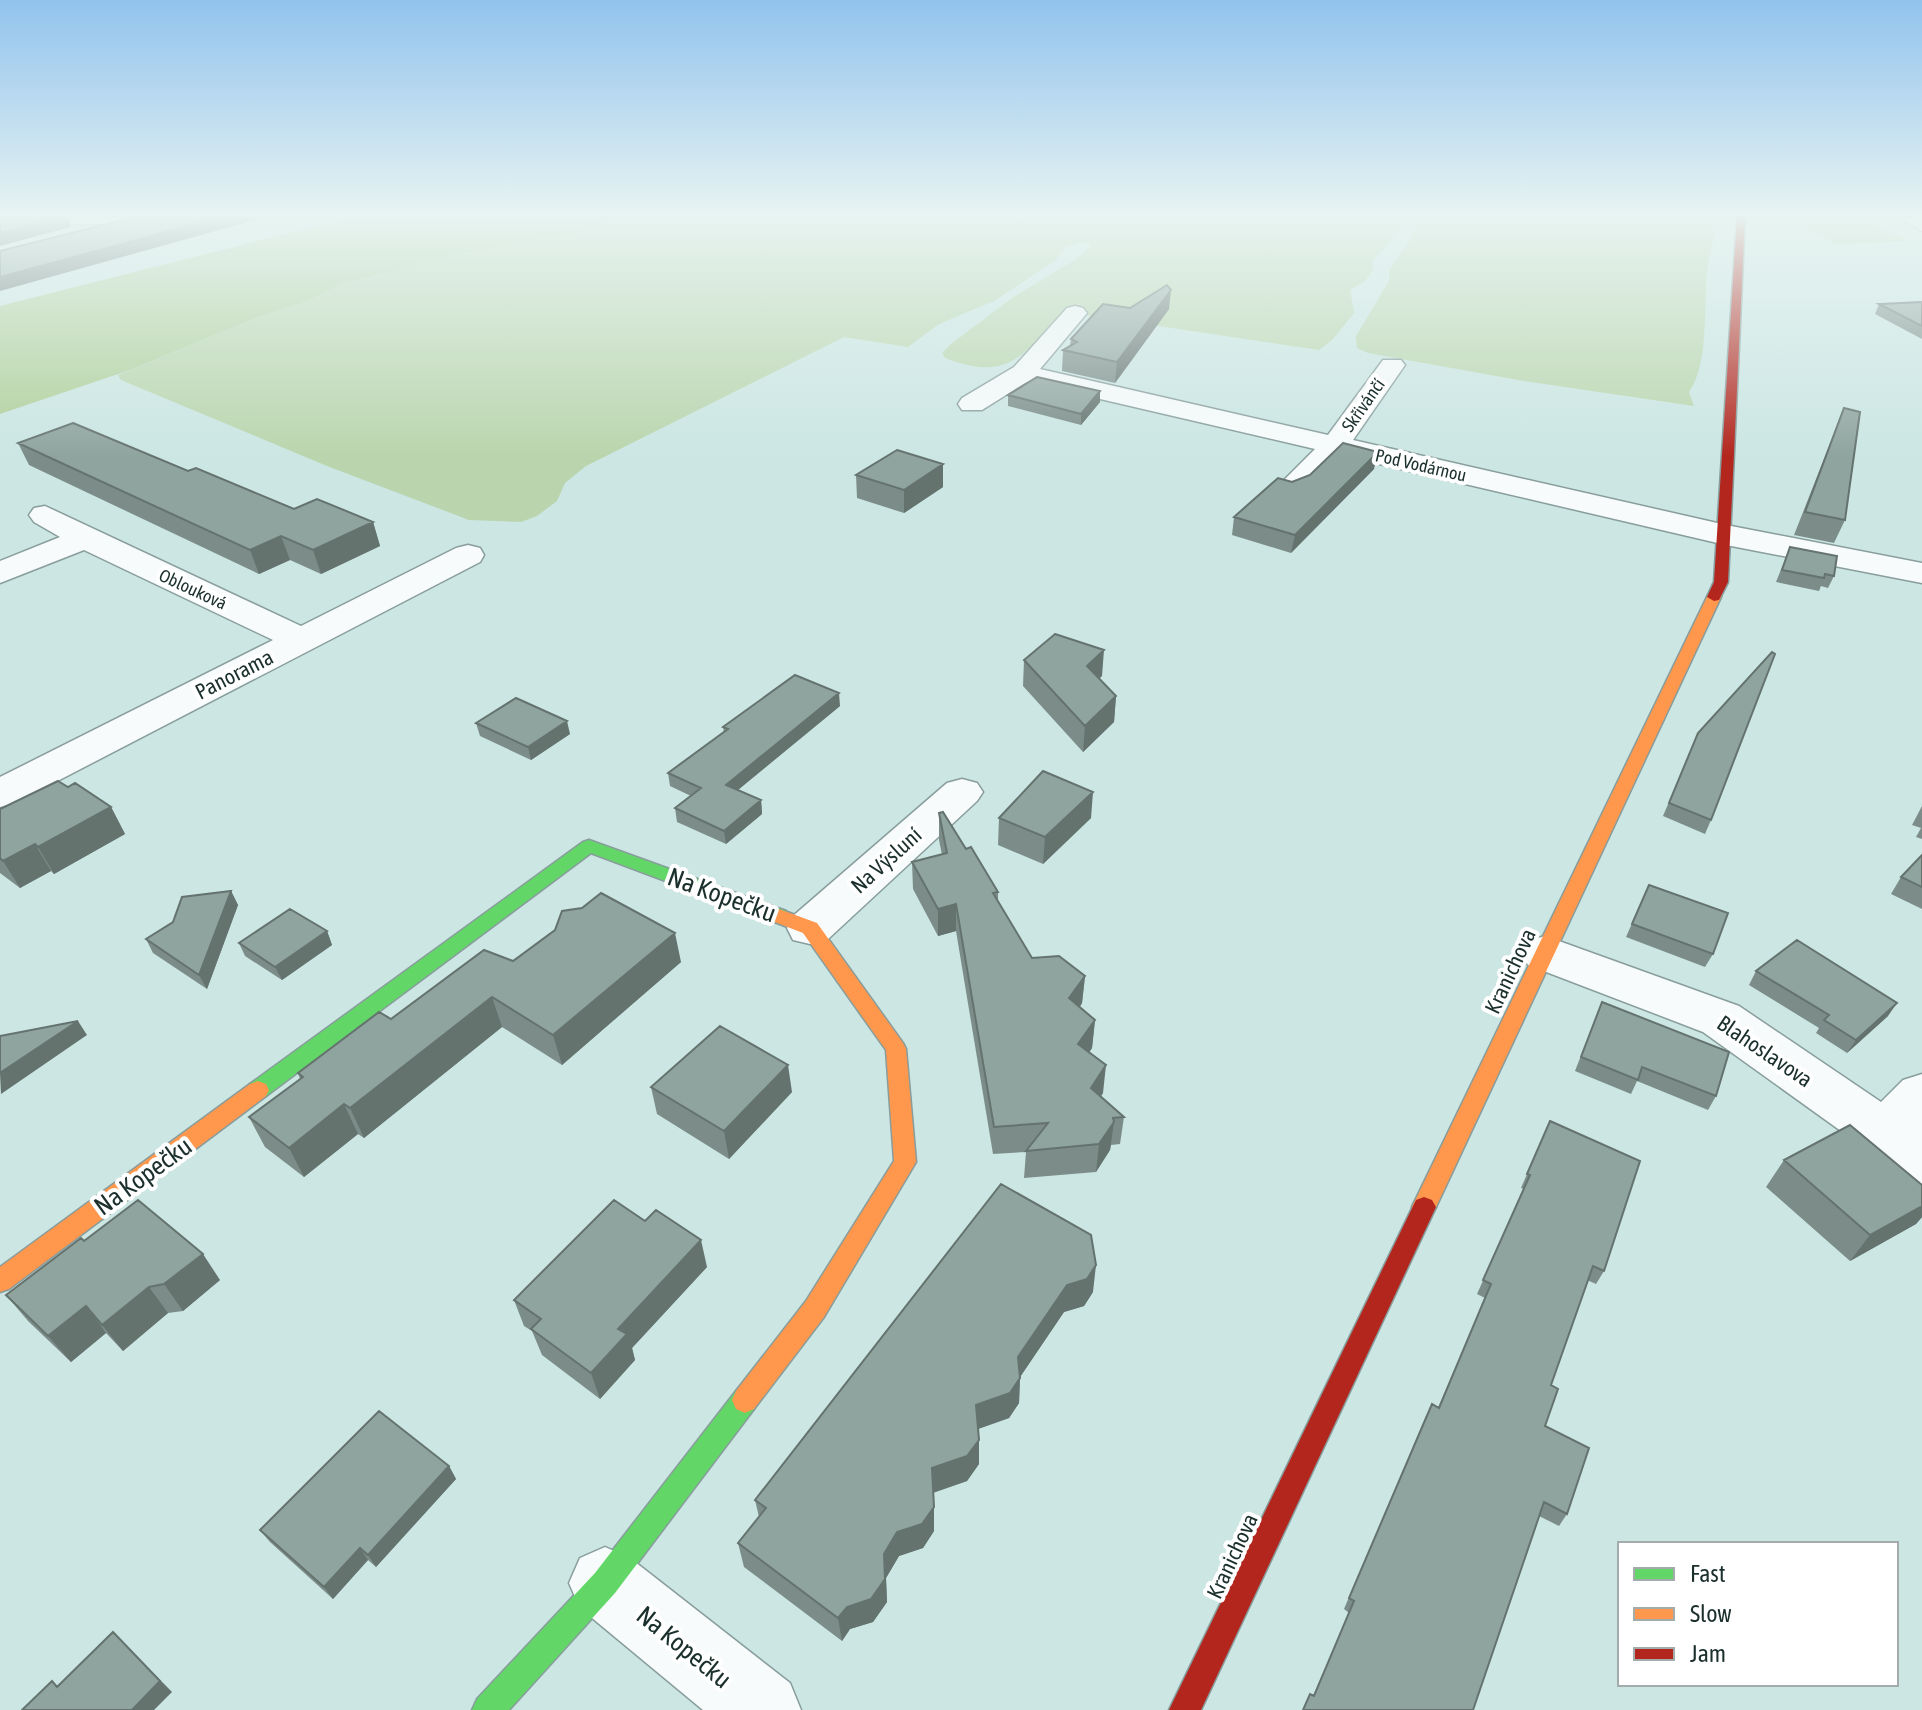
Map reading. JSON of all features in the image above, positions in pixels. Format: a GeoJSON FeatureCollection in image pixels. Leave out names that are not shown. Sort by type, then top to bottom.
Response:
{"type":"FeatureCollection","features":[{"type":"Feature","properties":{"kind":"street","name":"Kranichova"},"geometry":{"type":"LineString","coordinates":[[1185,1710],[1721,582],[1737,297]]}},
{"type":"Feature","properties":{"kind":"street"},"geometry":{"type":"LineString","coordinates":[[972,404],[1023,373],[1075,313]]}},
{"type":"Feature","properties":{"kind":"street","name":"Skřivánčí"},"geometry":{"type":"LineString","coordinates":[[1335,445],[1392,365]]}},
{"type":"Feature","properties":{"kind":"street","name":"Pod Vodárnou"},"geometry":{"type":"LineString","coordinates":[[1023,373],[1726,535],[1922,573]]}},
{"type":"Feature","properties":{"kind":"street"},"geometry":{"type":"LineString","coordinates":[[1290,489],[1335,445]]}},
{"type":"Feature","properties":{"kind":"street","name":"Oblouková"},"geometry":{"type":"LineString","coordinates":[[45,515],[85,538],[301,640]]}},
{"type":"Feature","properties":{"kind":"street"},"geometry":{"type":"LineString","coordinates":[[0,573],[85,538]]}},
{"type":"Feature","properties":{"kind":"street","name":"Panorama"},"geometry":{"type":"LineString","coordinates":[[0,794],[468,555]]}},
{"type":"Feature","properties":{"kind":"street","name":"Na Výsluní"},"geometry":{"type":"LineString","coordinates":[[810,928],[962,792]]}},
{"type":"Feature","properties":{"kind":"street","name":"Na Kopečku"},"geometry":{"type":"LineString","coordinates":[[0,1281],[589,846],[810,928]]}},
{"type":"Feature","properties":{"kind":"street"},"geometry":{"type":"LineString","coordinates":[[488,1710],[605,1583],[815,1309],[905,1162],[896,1049],[810,928]]}},
{"type":"Feature","properties":{"kind":"street","name":"Blahoslavova"},"geometry":{"type":"LineString","coordinates":[[1545,953],[1721,1019],[1904,1148]]}},
{"type":"Feature","properties":{"kind":"street"},"geometry":{"type":"LineString","coordinates":[[1904,1148],[1922,1095]]}},
{"type":"Feature","properties":{"kind":"street","name":"Na Kopečku"},"geometry":{"type":"LineString","coordinates":[[605,1583],[763,1710]]}},
{"type":"Feature","properties":{"kind":"green space"},"geometry":{"type":"Polygon","coordinates":[[[36,297],[316,297],[127,371],[0,414],[0,306],[36,297]]]}},
{"type":"Feature","properties":{"kind":"green space"},"geometry":{"type":"Polygon","coordinates":[[[316,297],[1000,297],[939,324],[908,347],[844,337],[586,466],[565,483],[557,501],[537,516],[521,522],[469,520],[327,466],[121,380],[118,375],[261,316],[316,297]]]}},
{"type":"Feature","properties":{"kind":"green space"},"geometry":{"type":"Polygon","coordinates":[[[1351,297],[1354,313],[1332,340],[1319,350],[1065,312],[1025,352],[1000,366],[967,365],[945,358],[942,353],[951,344],[1012,298],[1351,297]]]}},
{"type":"Feature","properties":{"kind":"green space"},"geometry":{"type":"Polygon","coordinates":[[[1380,297],[1706,297],[1702,357],[1689,392],[1694,406],[1524,381],[1368,353],[1357,348],[1356,336],[1380,297]]]}},
{"type":"Feature","properties":{"kind":"building"},"geometry":{"type":"Polygon","coordinates":[[[1148,297],[1166,297],[1117,362],[1063,350],[1077,342],[1071,339],[1103,304],[1130,308],[1148,297]]]}},
{"type":"Feature","properties":{"kind":"building"},"geometry":{"type":"Polygon","coordinates":[[[1922,302],[1922,326],[1879,304],[1922,302]]]}},
{"type":"Feature","properties":{"kind":"building"},"geometry":{"type":"Polygon","coordinates":[[[1037,377],[1100,391],[1081,414],[1008,395],[1037,377]]]}},
{"type":"Feature","properties":{"kind":"building"},"geometry":{"type":"Polygon","coordinates":[[[1844,408],[1860,412],[1845,520],[1805,512],[1844,408]]]}},
{"type":"Feature","properties":{"kind":"building"},"geometry":{"type":"Polygon","coordinates":[[[73,423],[188,471],[196,468],[294,509],[317,499],[373,522],[313,550],[281,536],[250,550],[18,443],[73,423]]]}},
{"type":"Feature","properties":{"kind":"building"},"geometry":{"type":"Polygon","coordinates":[[[1343,443],[1378,452],[1295,535],[1234,517],[1278,478],[1292,482],[1310,475],[1343,443]]]}},
{"type":"Feature","properties":{"kind":"building"},"geometry":{"type":"Polygon","coordinates":[[[897,450],[943,464],[904,490],[856,475],[897,450]]]}},
{"type":"Feature","properties":{"kind":"building"},"geometry":{"type":"Polygon","coordinates":[[[1790,547],[1837,556],[1834,576],[1825,574],[1824,578],[1782,570],[1790,547]]]}},
{"type":"Feature","properties":{"kind":"building"},"geometry":{"type":"Polygon","coordinates":[[[1055,634],[1104,650],[1087,666],[1116,696],[1085,726],[1024,660],[1055,634]]]}},
{"type":"Feature","properties":{"kind":"building"},"geometry":{"type":"Polygon","coordinates":[[[1772,652],[1775,654],[1711,820],[1669,803],[1698,733],[1772,652]]]}},
{"type":"Feature","properties":{"kind":"building"},"geometry":{"type":"Polygon","coordinates":[[[795,675],[839,693],[726,785],[761,800],[724,831],[675,808],[701,788],[668,773],[728,729],[723,727],[795,675]]]}},
{"type":"Feature","properties":{"kind":"building"},"geometry":{"type":"Polygon","coordinates":[[[516,698],[567,721],[528,747],[476,723],[516,698]]]}},
{"type":"Feature","properties":{"kind":"building"},"geometry":{"type":"Polygon","coordinates":[[[1043,771],[1093,792],[1045,837],[999,818],[1043,771]]]}},
{"type":"Feature","properties":{"kind":"building"},"geometry":{"type":"Polygon","coordinates":[[[58,781],[68,787],[75,783],[111,807],[38,847],[35,844],[3,861],[0,858],[0,809],[58,781]]]}},
{"type":"Feature","properties":{"kind":"building"},"geometry":{"type":"Polygon","coordinates":[[[943,812],[966,849],[971,847],[998,892],[993,893],[1032,958],[1059,956],[1085,976],[1069,998],[1095,1020],[1078,1044],[1106,1065],[1091,1088],[1124,1117],[1113,1118],[1114,1122],[1099,1144],[1026,1151],[1048,1123],[994,1127],[956,904],[938,909],[912,862],[947,853],[939,813],[943,812]]]}},
{"type":"Feature","properties":{"kind":"building"},"geometry":{"type":"Polygon","coordinates":[[[1922,855],[1922,887],[1901,877],[1922,855]]]}},
{"type":"Feature","properties":{"kind":"building"},"geometry":{"type":"Polygon","coordinates":[[[1649,885],[1728,913],[1713,954],[1632,924],[1649,885]]]}},
{"type":"Feature","properties":{"kind":"building"},"geometry":{"type":"Polygon","coordinates":[[[231,891],[199,975],[146,939],[173,922],[182,897],[231,891]]]}},
{"type":"Feature","properties":{"kind":"building"},"geometry":{"type":"Polygon","coordinates":[[[601,893],[675,933],[553,1035],[492,997],[350,1108],[344,1104],[289,1148],[249,1117],[303,1077],[298,1073],[379,1012],[391,1019],[484,950],[513,961],[555,930],[562,911],[582,908],[601,893]]]}},
{"type":"Feature","properties":{"kind":"building"},"geometry":{"type":"Polygon","coordinates":[[[290,909],[327,931],[275,967],[239,943],[290,909]]]}},
{"type":"Feature","properties":{"kind":"building"},"geometry":{"type":"Polygon","coordinates":[[[1797,940],[1897,1003],[1856,1040],[1824,1020],[1829,1015],[1756,971],[1797,940]]]}},
{"type":"Feature","properties":{"kind":"building"},"geometry":{"type":"Polygon","coordinates":[[[1602,1002],[1729,1052],[1716,1096],[1642,1067],[1638,1080],[1581,1057],[1602,1002]]]}},
{"type":"Feature","properties":{"kind":"building"},"geometry":{"type":"Polygon","coordinates":[[[78,1021],[0,1073],[0,1036],[78,1021]]]}},
{"type":"Feature","properties":{"kind":"building"},"geometry":{"type":"Polygon","coordinates":[[[720,1026],[788,1065],[724,1131],[651,1087],[720,1026]]]}},
{"type":"Feature","properties":{"kind":"building"},"geometry":{"type":"Polygon","coordinates":[[[1550,1121],[1640,1161],[1604,1271],[1593,1266],[1551,1385],[1558,1389],[1545,1426],[1589,1448],[1567,1514],[1544,1502],[1473,1710],[1303,1710],[1310,1694],[1314,1696],[1354,1601],[1349,1598],[1432,1404],[1439,1408],[1491,1284],[1483,1280],[1530,1175],[1527,1174],[1550,1121]]]}},
{"type":"Feature","properties":{"kind":"building"},"geometry":{"type":"Polygon","coordinates":[[[1850,1125],[1922,1185],[1922,1206],[1870,1235],[1784,1160],[1850,1125]]]}},
{"type":"Feature","properties":{"kind":"building"},"geometry":{"type":"Polygon","coordinates":[[[1001,1184],[1091,1235],[1096,1265],[1087,1279],[1067,1285],[1018,1357],[1020,1378],[1010,1393],[976,1405],[979,1440],[967,1456],[932,1468],[934,1507],[922,1524],[897,1532],[884,1554],[885,1579],[871,1599],[847,1607],[838,1618],[738,1543],[766,1508],[755,1500],[1001,1184]]]}},
{"type":"Feature","properties":{"kind":"building"},"geometry":{"type":"Polygon","coordinates":[[[138,1200],[203,1254],[164,1284],[149,1287],[102,1325],[86,1306],[48,1336],[6,1295],[81,1238],[84,1241],[138,1200]]]}},
{"type":"Feature","properties":{"kind":"building"},"geometry":{"type":"Polygon","coordinates":[[[614,1200],[645,1221],[656,1210],[701,1240],[618,1329],[627,1334],[591,1373],[531,1329],[541,1319],[514,1300],[614,1200]]]}},
{"type":"Feature","properties":{"kind":"building"},"geometry":{"type":"Polygon","coordinates":[[[379,1411],[449,1466],[368,1555],[360,1548],[324,1587],[260,1530],[379,1411]]]}},
{"type":"Feature","properties":{"kind":"building"},"geometry":{"type":"Polygon","coordinates":[[[113,1632],[160,1681],[132,1710],[22,1710],[52,1681],[57,1687],[113,1632]]]}},
{"type":"Feature","properties":{"kind":"traffic: fast"},"geometry":{"type":"LineString","coordinates":[[258,1090],[589,846],[779,916]]}},
{"type":"Feature","properties":{"kind":"traffic: fast"},"geometry":{"type":"LineString","coordinates":[[488,1710],[605,1583],[745,1400]]}},
{"type":"Feature","properties":{"kind":"traffic: slow"},"geometry":{"type":"LineString","coordinates":[[1424,1207],[1714,597]]}},
{"type":"Feature","properties":{"kind":"traffic: slow"},"geometry":{"type":"LineString","coordinates":[[745,1400],[815,1309],[905,1162],[896,1049],[810,928],[779,916]]}},
{"type":"Feature","properties":{"kind":"traffic: slow"},"geometry":{"type":"LineString","coordinates":[[0,1281],[258,1090]]}},
{"type":"Feature","properties":{"kind":"traffic: jam"},"geometry":{"type":"LineString","coordinates":[[1714,597],[1721,582],[1737,297]]}},
{"type":"Feature","properties":{"kind":"traffic: jam"},"geometry":{"type":"LineString","coordinates":[[1185,1710],[1424,1207]]}}]}
